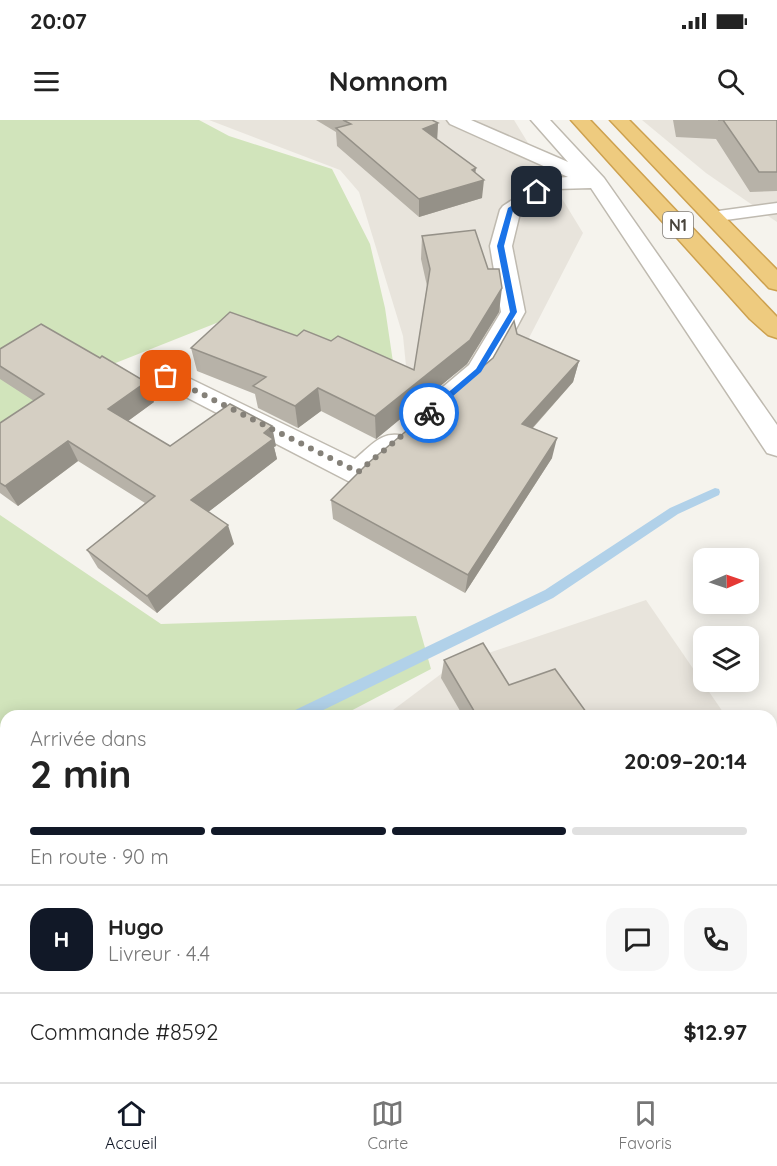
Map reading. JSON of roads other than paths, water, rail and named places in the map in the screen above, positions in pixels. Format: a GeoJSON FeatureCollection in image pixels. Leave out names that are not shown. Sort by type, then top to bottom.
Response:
{"type":"FeatureCollection","features":[{"type":"Feature","properties":{"kind":"highway","name":"N1"},"geometry":{"type":"LineString","coordinates":[[580,120],[759,314],[777,330]]}},
{"type":"Feature","properties":{"kind":"highway","name":"N1"},"geometry":{"type":"LineString","coordinates":[[619,120],[777,283]]}},
{"type":"Feature","properties":{"kind":"street"},"geometry":{"type":"LineString","coordinates":[[456,120],[597,182]]}},
{"type":"Feature","properties":{"kind":"street"},"geometry":{"type":"LineString","coordinates":[[540,120],[597,182],[777,446]]}},
{"type":"Feature","properties":{"kind":"street"},"geometry":{"type":"LineString","coordinates":[[166,376],[358,472],[479,371],[513,312],[501,246],[510,210],[551,183],[635,178]]}},
{"type":"Feature","properties":{"kind":"lane"},"geometry":{"type":"LineString","coordinates":[[711,217],[777,208]]}},
{"type":"Feature","properties":{"kind":"waterway"},"geometry":{"type":"LineString","coordinates":[[308,710],[549,594],[674,511],[715,492]]}}]}
